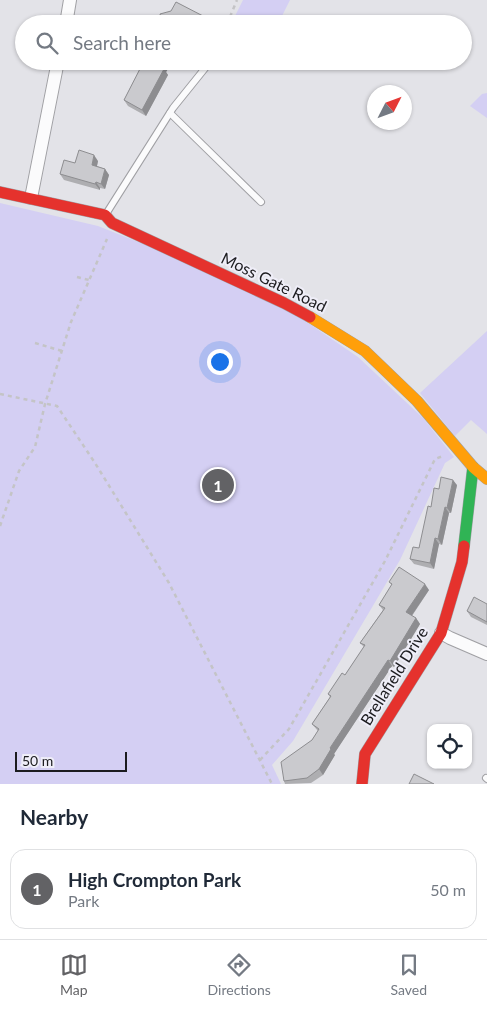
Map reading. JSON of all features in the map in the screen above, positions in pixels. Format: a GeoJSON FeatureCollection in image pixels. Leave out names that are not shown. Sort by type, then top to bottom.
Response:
{"type":"FeatureCollection","features":[{"type":"Feature","properties":{"kind":"street"},"geometry":{"type":"LineString","coordinates":[[68,15],[70,0]]}},
{"type":"Feature","properties":{"kind":"street"},"geometry":{"type":"LineString","coordinates":[[31,198],[56,70]]}},
{"type":"Feature","properties":{"kind":"street","name":"Moss Gate Road"},"geometry":{"type":"LineString","coordinates":[[0,192],[31,198],[108,219],[284,303],[328,327],[365,351],[417,401],[473,467],[487,479]]}},
{"type":"Feature","properties":{"kind":"street","name":"Brellafield Drive"},"geometry":{"type":"LineString","coordinates":[[362,784],[365,754],[441,632],[462,562],[473,467]]}},
{"type":"Feature","properties":{"kind":"street"},"geometry":{"type":"LineString","coordinates":[[441,632],[450,638],[487,654]]}},
{"type":"Feature","properties":{"kind":"lane"},"geometry":{"type":"LineString","coordinates":[[108,219],[114,203],[170,112],[204,70]]}},
{"type":"Feature","properties":{"kind":"lane"},"geometry":{"type":"LineString","coordinates":[[170,112],[261,202]]}},
{"type":"Feature","properties":{"kind":"path"},"geometry":{"type":"LineString","coordinates":[[231,15],[237,0]]}},
{"type":"Feature","properties":{"kind":"path"},"geometry":{"type":"LineString","coordinates":[[0,526],[18,470],[35,447],[45,404],[71,322],[110,230],[108,219]]}},
{"type":"Feature","properties":{"kind":"path"},"geometry":{"type":"LineString","coordinates":[[77,277],[89,280]]}},
{"type":"Feature","properties":{"kind":"path"},"geometry":{"type":"LineString","coordinates":[[35,343],[62,351]]}},
{"type":"Feature","properties":{"kind":"path"},"geometry":{"type":"LineString","coordinates":[[0,394],[57,406],[95,462],[169,583],[272,784]]}},
{"type":"Feature","properties":{"kind":"path"},"geometry":{"type":"LineString","coordinates":[[260,760],[294,721],[385,561],[435,459],[461,452]]}},
{"type":"Feature","properties":{"kind":"shaded area"},"geometry":{"type":"Polygon","coordinates":[[[243,0],[290,0],[282,15],[236,15],[243,0]]]}},
{"type":"Feature","properties":{"kind":"shaded area"},"geometry":{"type":"Polygon","coordinates":[[[487,93],[487,118],[470,106],[482,94],[487,93]]]}},
{"type":"Feature","properties":{"kind":"shaded area"},"geometry":{"type":"Polygon","coordinates":[[[0,203],[98,226],[156,249],[295,314],[358,357],[423,418],[454,457],[445,463],[400,560],[293,741],[272,765],[281,784],[0,784],[0,203]]]}},
{"type":"Feature","properties":{"kind":"shaded area"},"geometry":{"type":"Polygon","coordinates":[[[487,331],[487,434],[471,420],[455,436],[420,393],[487,331]]]}},
{"type":"Feature","properties":{"kind":"building"},"geometry":{"type":"Polygon","coordinates":[[[176,2],[201,15],[160,15],[171,11],[176,2]]]}},
{"type":"Feature","properties":{"kind":"building"},"geometry":{"type":"Polygon","coordinates":[[[139,70],[163,70],[142,110],[124,100],[139,70]]]}},
{"type":"Feature","properties":{"kind":"building"},"geometry":{"type":"Polygon","coordinates":[[[79,150],[94,155],[92,165],[105,169],[101,184],[60,174],[64,160],[75,163],[79,150]]]}},
{"type":"Feature","properties":{"kind":"building"},"geometry":{"type":"Polygon","coordinates":[[[441,477],[453,480],[438,539],[435,538],[430,563],[410,559],[413,547],[419,548],[428,506],[431,507],[434,488],[439,489],[441,477]]]}},
{"type":"Feature","properties":{"kind":"building"},"geometry":{"type":"Polygon","coordinates":[[[399,567],[425,584],[406,612],[416,618],[390,661],[388,660],[330,748],[319,769],[307,778],[284,781],[281,762],[312,740],[319,729],[312,724],[331,696],[328,694],[342,673],[345,675],[365,645],[360,643],[385,608],[379,605],[392,584],[389,582],[399,567]]]}},
{"type":"Feature","properties":{"kind":"building"},"geometry":{"type":"Polygon","coordinates":[[[474,597],[487,604],[487,622],[467,611],[474,597]]]}},
{"type":"Feature","properties":{"kind":"building"},"geometry":{"type":"Polygon","coordinates":[[[414,774],[434,784],[409,784],[414,774]]]}},
{"type":"Feature","properties":{"kind":"traffic: fast"},"geometry":{"type":"LineString","coordinates":[[464,546],[473,467]]}},
{"type":"Feature","properties":{"kind":"traffic: slow"},"geometry":{"type":"LineString","coordinates":[[310,317],[365,351],[417,401],[473,467],[487,479]]}},
{"type":"Feature","properties":{"kind":"traffic: jam"},"geometry":{"type":"LineString","coordinates":[[0,192],[105,215],[112,223],[310,317]]}},
{"type":"Feature","properties":{"kind":"traffic: jam"},"geometry":{"type":"LineString","coordinates":[[362,784],[365,754],[441,633],[462,562],[464,546]]}},
{"type":"Feature","properties":{"kind":"place","name":"High Crompton Park"},"geometry":{"type":"Point","coordinates":[218,485]}}]}
